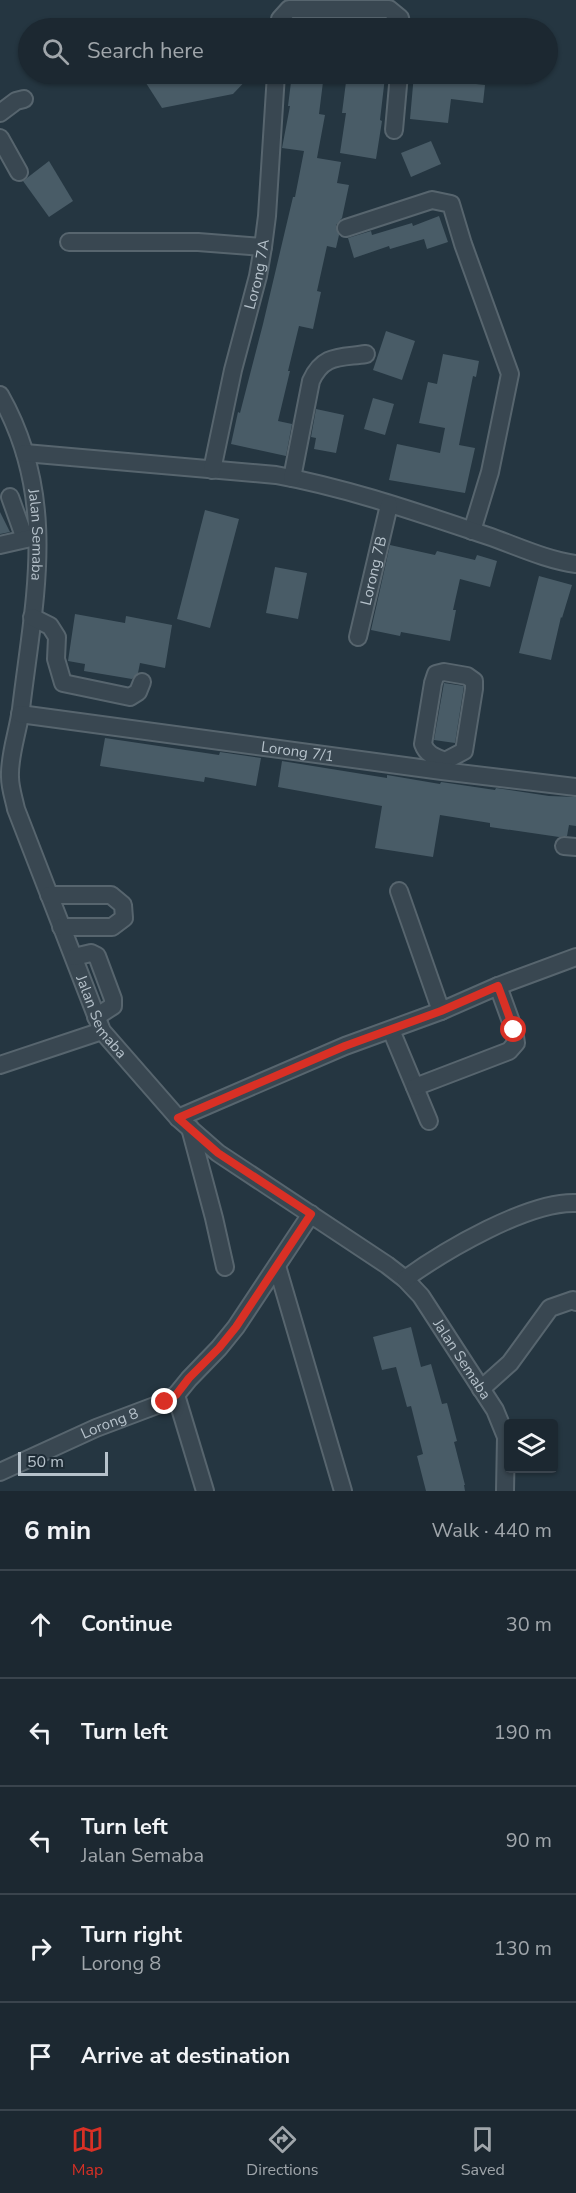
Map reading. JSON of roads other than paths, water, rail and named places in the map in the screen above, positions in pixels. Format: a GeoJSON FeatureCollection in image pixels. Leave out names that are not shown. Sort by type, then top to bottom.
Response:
{"type":"FeatureCollection","features":[{"type":"Feature","properties":{"kind":"street"},"geometry":{"type":"LineString","coordinates":[[281,18],[289,9],[389,9],[400,18]]}},
{"type":"Feature","properties":{"kind":"street","name":"Lorong 7A"},"geometry":{"type":"LineString","coordinates":[[212,470],[233,370],[258,276],[263,247],[275,84]]}},
{"type":"Feature","properties":{"kind":"street"},"geometry":{"type":"LineString","coordinates":[[394,130],[398,84]]}},
{"type":"Feature","properties":{"kind":"street"},"geometry":{"type":"LineString","coordinates":[[0,113],[16,101],[24,99]]}},
{"type":"Feature","properties":{"kind":"street"},"geometry":{"type":"LineString","coordinates":[[0,138],[19,172]]}},
{"type":"Feature","properties":{"kind":"street"},"geometry":{"type":"LineString","coordinates":[[346,228],[432,200],[452,204],[463,244],[510,374],[490,472],[472,531]]}},
{"type":"Feature","properties":{"kind":"street"},"geometry":{"type":"LineString","coordinates":[[69,242],[198,243],[263,247]]}},
{"type":"Feature","properties":{"kind":"street"},"geometry":{"type":"LineString","coordinates":[[292,478],[311,381],[316,369],[327,360],[366,354]]}},
{"type":"Feature","properties":{"kind":"street","name":"Jalan Semaba"},"geometry":{"type":"LineString","coordinates":[[0,395],[25,453],[35,493],[32,537],[38,573],[20,714],[5,778],[99,1024],[184,1123],[218,1153],[405,1279],[421,1296],[495,1410],[506,1437],[505,1491]]}},
{"type":"Feature","properties":{"kind":"street"},"geometry":{"type":"LineString","coordinates":[[25,453],[317,482],[472,531],[560,562],[576,564]]}},
{"type":"Feature","properties":{"kind":"street"},"geometry":{"type":"LineString","coordinates":[[0,545],[32,537],[10,497]]}},
{"type":"Feature","properties":{"kind":"street","name":"Lorong 7B"},"geometry":{"type":"LineString","coordinates":[[358,637],[389,505]]}},
{"type":"Feature","properties":{"kind":"street"},"geometry":{"type":"LineString","coordinates":[[32,617],[50,626],[57,637],[56,659],[63,683],[130,697],[138,692],[142,682]]}},
{"type":"Feature","properties":{"kind":"street"},"geometry":{"type":"LineString","coordinates":[[444,672],[467,676],[474,681],[474,689],[464,751],[443,766],[425,751],[423,744],[433,683],[436,674],[444,672]]}},
{"type":"Feature","properties":{"kind":"street","name":"Lorong 7/1"},"geometry":{"type":"LineString","coordinates":[[20,714],[443,766],[576,787]]}},
{"type":"Feature","properties":{"kind":"street"},"geometry":{"type":"LineString","coordinates":[[399,891],[441,1011]]}},
{"type":"Feature","properties":{"kind":"street"},"geometry":{"type":"LineString","coordinates":[[49,895],[111,895],[123,905],[124,918],[112,927],[61,927]]}},
{"type":"Feature","properties":{"kind":"street"},"geometry":{"type":"LineString","coordinates":[[225,1267],[214,1218],[184,1123],[345,1046],[441,1011],[498,986],[576,957]]}},
{"type":"Feature","properties":{"kind":"street"},"geometry":{"type":"LineString","coordinates":[[415,1087],[508,1051],[516,1043],[514,1030],[498,986]]}},
{"type":"Feature","properties":{"kind":"street"},"geometry":{"type":"LineString","coordinates":[[0,1065],[99,1024]]}},
{"type":"Feature","properties":{"kind":"street"},"geometry":{"type":"LineString","coordinates":[[391,1030],[429,1121]]}},
{"type":"Feature","properties":{"kind":"street"},"geometry":{"type":"LineString","coordinates":[[405,1279],[432,1259],[490,1228],[544,1208],[576,1203]]}},
{"type":"Feature","properties":{"kind":"street","name":"Lorong 8"},"geometry":{"type":"LineString","coordinates":[[0,1472],[96,1428],[165,1402],[176,1395],[230,1334],[311,1214]]}},
{"type":"Feature","properties":{"kind":"street"},"geometry":{"type":"LineString","coordinates":[[277,1266],[342,1491]]}},
{"type":"Feature","properties":{"kind":"street"},"geometry":{"type":"LineString","coordinates":[[481,1389],[510,1363],[550,1308],[573,1300],[576,1302]]}},
{"type":"Feature","properties":{"kind":"street"},"geometry":{"type":"LineString","coordinates":[[176,1395],[205,1491]]}}]}
